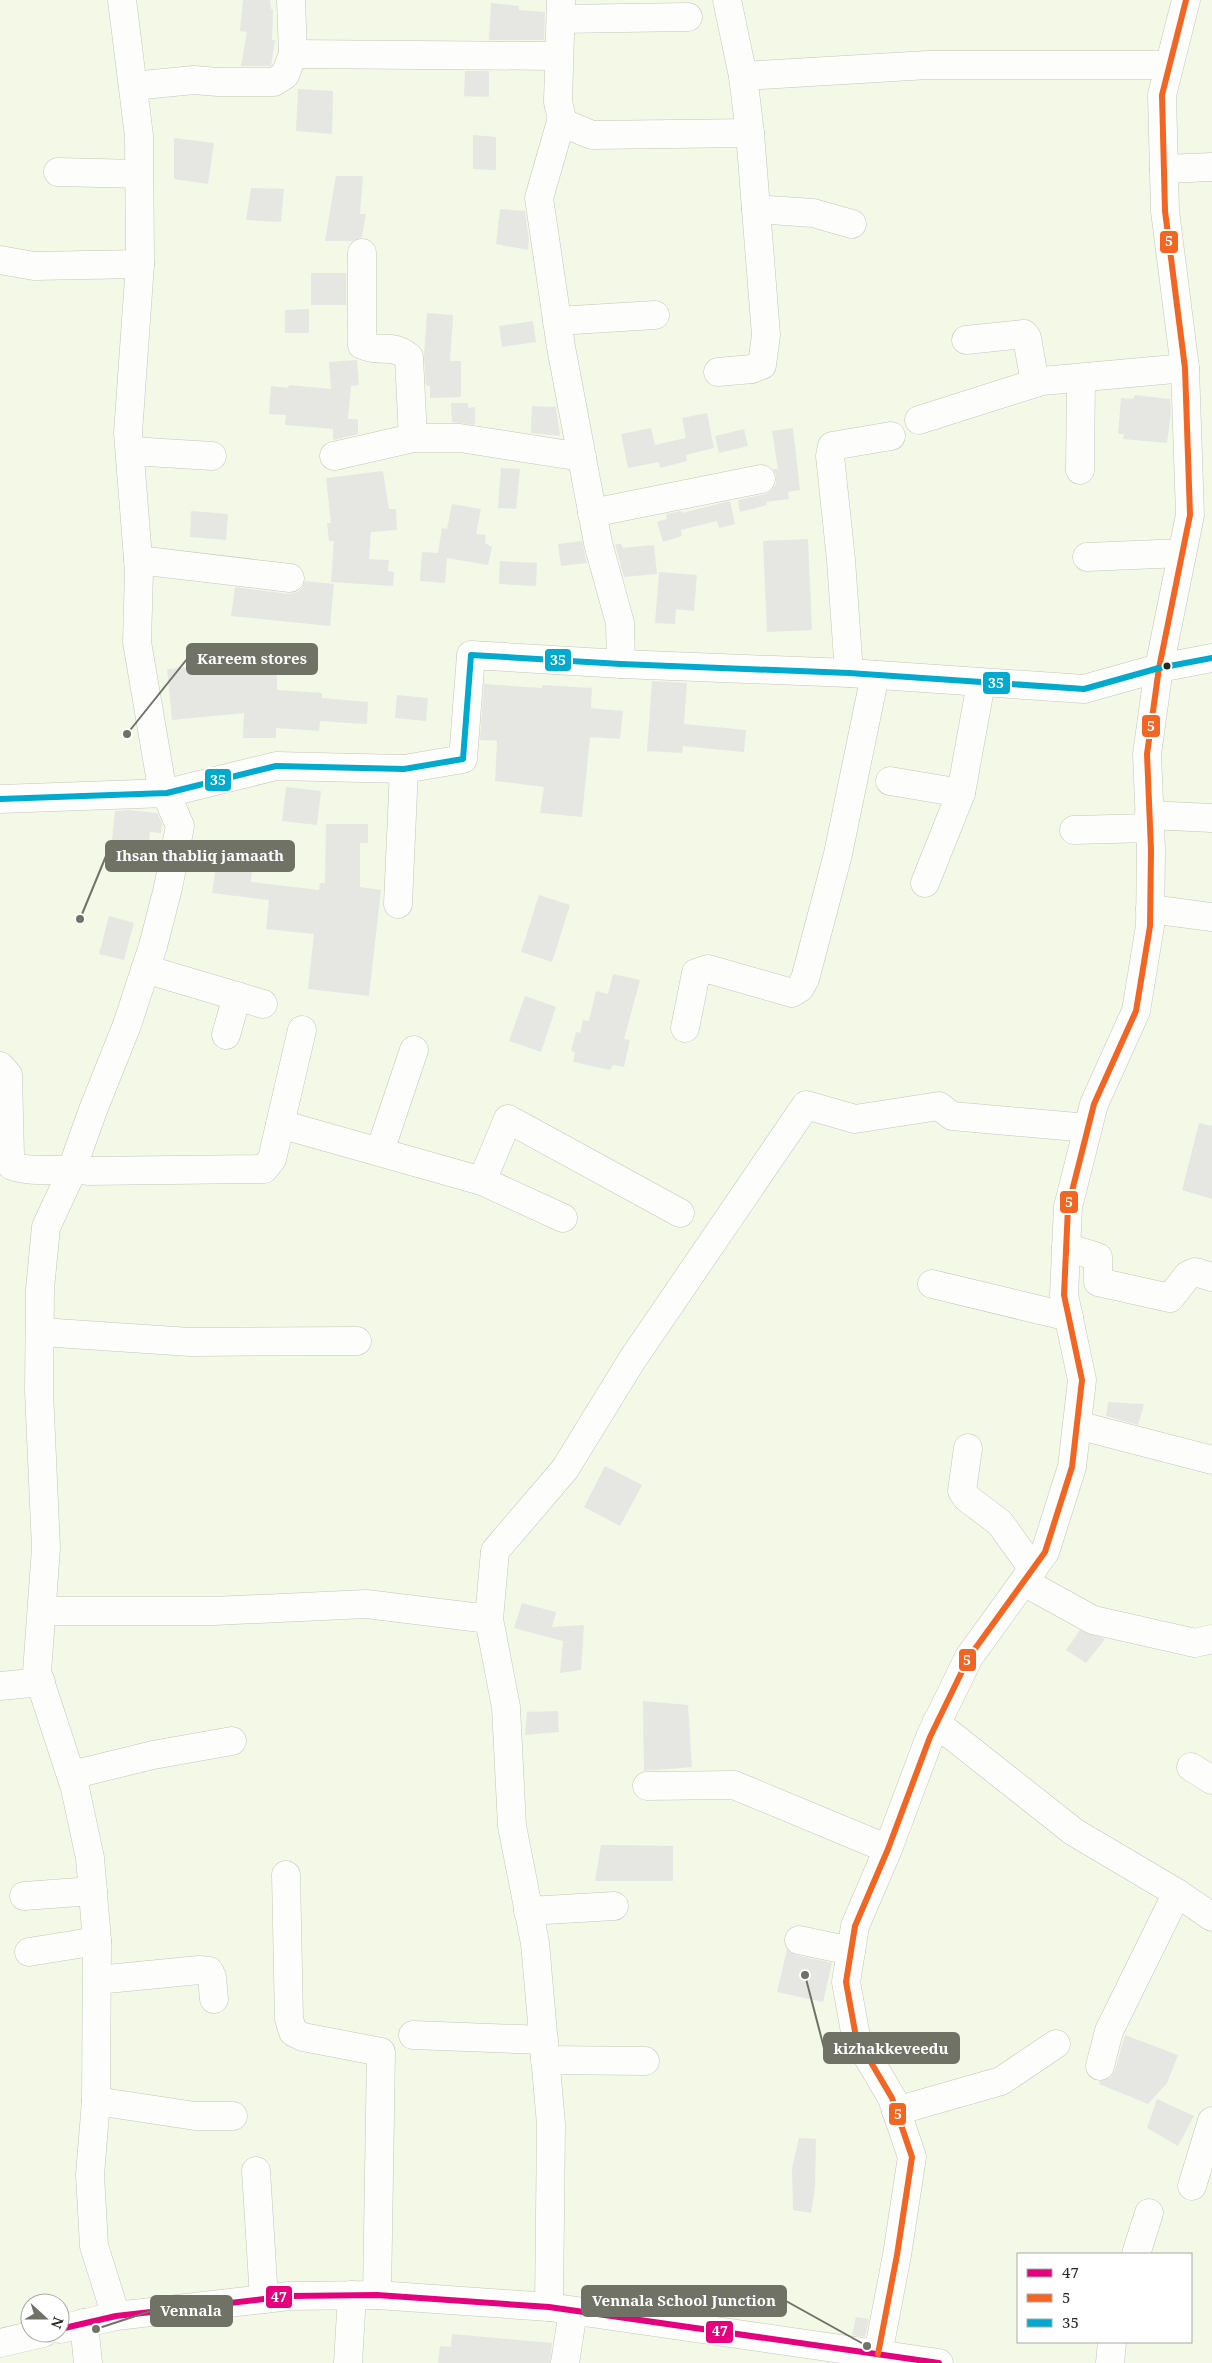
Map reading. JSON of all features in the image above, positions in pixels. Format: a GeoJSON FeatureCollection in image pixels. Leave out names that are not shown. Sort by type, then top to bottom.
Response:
{"type":"FeatureCollection","features":[{"type":"Feature","properties":{"kind":"street"},"geometry":{"type":"LineString","coordinates":[[116,2316],[94,2246],[90,2175],[96,2101],[97,1942],[90,1858],[71,1774],[38,1672],[46,1548],[39,1391],[40,1289],[46,1227],[72,1168],[127,1026],[168,888],[180,826],[161,782],[138,642],[138,560],[128,433],[140,264],[139,136],[122,0]]}},
{"type":"Feature","properties":{"kind":"street"},"geometry":{"type":"LineString","coordinates":[[134,86],[194,80],[274,82],[286,75],[293,54],[291,0]]}},
{"type":"Feature","properties":{"kind":"street"},"geometry":{"type":"LineString","coordinates":[[718,372],[752,369],[762,365],[766,335],[744,76],[727,0]]}},
{"type":"Feature","properties":{"kind":"street"},"geometry":{"type":"LineString","coordinates":[[878,2354],[897,2256],[912,2157],[892,2098],[856,2037],[846,1982],[855,1926],[888,1848],[936,1723],[969,1657],[1045,1552],[1072,1467],[1082,1380],[1064,1295],[1068,1207],[1094,1104],[1136,1011],[1150,926],[1150,822],[1147,754],[1159,668],[1190,515],[1185,368],[1165,211],[1162,95],[1186,0]]}},
{"type":"Feature","properties":{"kind":"street"},"geometry":{"type":"LineString","coordinates":[[688,17],[561,9],[558,102],[563,123],[592,135],[750,134]]}},
{"type":"Feature","properties":{"kind":"street"},"geometry":{"type":"LineString","coordinates":[[293,54],[559,56]]}},
{"type":"Feature","properties":{"kind":"street"},"geometry":{"type":"LineString","coordinates":[[744,76],[928,65],[1169,64]]}},
{"type":"Feature","properties":{"kind":"street"},"geometry":{"type":"LineString","coordinates":[[562,118],[539,198],[557,321],[592,513],[598,543],[620,623],[621,664]]}},
{"type":"Feature","properties":{"kind":"street"},"geometry":{"type":"LineString","coordinates":[[1164,169],[1212,167]]}},
{"type":"Feature","properties":{"kind":"street"},"geometry":{"type":"LineString","coordinates":[[58,172],[139,174]]}},
{"type":"Feature","properties":{"kind":"street"},"geometry":{"type":"LineString","coordinates":[[756,209],[813,213],[852,224]]}},
{"type":"Feature","properties":{"kind":"street"},"geometry":{"type":"LineString","coordinates":[[362,253],[362,345],[372,350],[397,348],[409,357],[413,438]]}},
{"type":"Feature","properties":{"kind":"street"},"geometry":{"type":"LineString","coordinates":[[0,260],[34,266],[140,264]]}},
{"type":"Feature","properties":{"kind":"street"},"geometry":{"type":"LineString","coordinates":[[557,321],[655,315]]}},
{"type":"Feature","properties":{"kind":"street"},"geometry":{"type":"LineString","coordinates":[[966,340],[1024,334],[1028,338],[1035,384]]}},
{"type":"Feature","properties":{"kind":"street"},"geometry":{"type":"LineString","coordinates":[[919,420],[1035,384],[1185,368]]}},
{"type":"Feature","properties":{"kind":"street"},"geometry":{"type":"LineString","coordinates":[[1080,470],[1081,378]]}},
{"type":"Feature","properties":{"kind":"street"},"geometry":{"type":"LineString","coordinates":[[684,1028],[696,973],[708,969],[792,993],[800,988],[806,979],[838,854],[862,674],[841,560],[830,456],[832,446],[891,436]]}},
{"type":"Feature","properties":{"kind":"street"},"geometry":{"type":"LineString","coordinates":[[334,456],[413,438],[460,438],[582,457]]}},
{"type":"Feature","properties":{"kind":"street"},"geometry":{"type":"LineString","coordinates":[[130,451],[212,456]]}},
{"type":"Feature","properties":{"kind":"street"},"geometry":{"type":"LineString","coordinates":[[592,513],[761,479]]}},
{"type":"Feature","properties":{"kind":"street"},"geometry":{"type":"LineString","coordinates":[[1087,557],[1182,553]]}},
{"type":"Feature","properties":{"kind":"street"},"geometry":{"type":"LineString","coordinates":[[138,560],[290,578]]}},
{"type":"Feature","properties":{"kind":"street"},"geometry":{"type":"LineString","coordinates":[[0,798],[167,793],[276,766],[404,769],[463,759],[471,655],[621,664],[862,674],[1084,689],[1159,668],[1212,658]]}},
{"type":"Feature","properties":{"kind":"street"},"geometry":{"type":"LineString","coordinates":[[925,883],[960,793],[981,683]]}},
{"type":"Feature","properties":{"kind":"street"},"geometry":{"type":"LineString","coordinates":[[398,904],[404,769]]}},
{"type":"Feature","properties":{"kind":"street"},"geometry":{"type":"LineString","coordinates":[[890,781],[960,793]]}},
{"type":"Feature","properties":{"kind":"street"},"geometry":{"type":"LineString","coordinates":[[1074,830],[1212,818]]}},
{"type":"Feature","properties":{"kind":"street"},"geometry":{"type":"LineString","coordinates":[[1150,909],[1212,917]]}},
{"type":"Feature","properties":{"kind":"street"},"geometry":{"type":"LineString","coordinates":[[145,969],[263,1004]]}},
{"type":"Feature","properties":{"kind":"street"},"geometry":{"type":"LineString","coordinates":[[226,1035],[237,996]]}},
{"type":"Feature","properties":{"kind":"street"},"geometry":{"type":"LineString","coordinates":[[0,1066],[8,1075],[12,1166],[20,1169],[72,1168],[88,1171],[264,1170],[272,1159],[302,1030]]}},
{"type":"Feature","properties":{"kind":"street"},"geometry":{"type":"LineString","coordinates":[[380,1151],[414,1050]]}},
{"type":"Feature","properties":{"kind":"street"},"geometry":{"type":"LineString","coordinates":[[565,2363],[551,2124],[535,1944],[512,1826],[506,1707],[489,1619],[495,1551],[565,1469],[638,1352],[806,1105],[855,1119],[939,1106],[952,1116],[1088,1128]]}},
{"type":"Feature","properties":{"kind":"street"},"geometry":{"type":"LineString","coordinates":[[482,1181],[508,1119],[680,1213]]}},
{"type":"Feature","properties":{"kind":"street"},"geometry":{"type":"LineString","coordinates":[[280,1124],[482,1181],[564,1218]]}},
{"type":"Feature","properties":{"kind":"street"},"geometry":{"type":"LineString","coordinates":[[1066,1247],[1098,1257],[1098,1282],[1170,1298],[1188,1275],[1196,1272],[1212,1277]]}},
{"type":"Feature","properties":{"kind":"street"},"geometry":{"type":"LineString","coordinates":[[932,1284],[1069,1317]]}},
{"type":"Feature","properties":{"kind":"street"},"geometry":{"type":"LineString","coordinates":[[41,1332],[190,1342],[357,1341]]}},
{"type":"Feature","properties":{"kind":"street"},"geometry":{"type":"LineString","coordinates":[[1077,1425],[1212,1460]]}},
{"type":"Feature","properties":{"kind":"street"},"geometry":{"type":"LineString","coordinates":[[968,1448],[962,1491],[966,1498],[1000,1523],[1028,1575],[1093,1620],[1195,1643],[1212,1639]]}},
{"type":"Feature","properties":{"kind":"street"},"geometry":{"type":"LineString","coordinates":[[42,1611],[214,1611],[366,1604],[489,1619]]}},
{"type":"Feature","properties":{"kind":"street"},"geometry":{"type":"LineString","coordinates":[[0,1686],[41,1682]]}},
{"type":"Feature","properties":{"kind":"street"},"geometry":{"type":"LineString","coordinates":[[936,1723],[1074,1832],[1177,1893],[1212,1917]]}},
{"type":"Feature","properties":{"kind":"street"},"geometry":{"type":"LineString","coordinates":[[71,1774],[153,1755],[232,1741]]}},
{"type":"Feature","properties":{"kind":"street"},"geometry":{"type":"LineString","coordinates":[[647,1786],[734,1785],[888,1848]]}},
{"type":"Feature","properties":{"kind":"street"},"geometry":{"type":"LineString","coordinates":[[286,1875],[290,2019],[293,2032],[303,2038],[381,2052],[365,2295],[348,2363]]}},
{"type":"Feature","properties":{"kind":"street"},"geometry":{"type":"LineString","coordinates":[[24,1896],[93,1891]]}},
{"type":"Feature","properties":{"kind":"street"},"geometry":{"type":"LineString","coordinates":[[1100,2066],[1109,2031],[1177,1893]]}},
{"type":"Feature","properties":{"kind":"street"},"geometry":{"type":"LineString","coordinates":[[528,1911],[614,1906]]}},
{"type":"Feature","properties":{"kind":"street"},"geometry":{"type":"LineString","coordinates":[[799,1940],[851,1951]]}},
{"type":"Feature","properties":{"kind":"street"},"geometry":{"type":"LineString","coordinates":[[29,1952],[97,1942]]}},
{"type":"Feature","properties":{"kind":"street"},"geometry":{"type":"LineString","coordinates":[[97,1980],[199,1970],[209,1972],[212,1977],[214,1999]]}},
{"type":"Feature","properties":{"kind":"street"},"geometry":{"type":"LineString","coordinates":[[413,2035],[644,2061]]}},
{"type":"Feature","properties":{"kind":"street"},"geometry":{"type":"LineString","coordinates":[[896,2111],[1001,2081],[1056,2044]]}},
{"type":"Feature","properties":{"kind":"street"},"geometry":{"type":"LineString","coordinates":[[96,2101],[195,2116],[233,2116]]}},
{"type":"Feature","properties":{"kind":"street"},"geometry":{"type":"LineString","coordinates":[[1192,2186],[1212,2121]]}},
{"type":"Feature","properties":{"kind":"street"},"geometry":{"type":"LineString","coordinates":[[256,2171],[264,2299]]}},
{"type":"Feature","properties":{"kind":"street"},"geometry":{"type":"LineString","coordinates":[[1136,2253],[1149,2213]]}},
{"type":"Feature","properties":{"kind":"street"},"geometry":{"type":"LineString","coordinates":[[88,2363],[72,2326],[116,2316],[264,2299],[365,2295],[561,2309],[939,2363]]}},
{"type":"Feature","properties":{"kind":"street"},"geometry":{"type":"LineString","coordinates":[[0,2343],[20,2338]]}},
{"type":"Feature","properties":{"kind":"street"},"geometry":{"type":"LineString","coordinates":[[1110,2363],[1112,2343]]}},
{"type":"Feature","properties":{"kind":"building"},"geometry":{"type":"Polygon","coordinates":[[[243,0],[270,0],[271,9],[273,9],[272,40],[275,40],[271,66],[241,66],[247,32],[240,31],[243,0]]]}},
{"type":"Feature","properties":{"kind":"building"},"geometry":{"type":"Polygon","coordinates":[[[491,3],[519,6],[519,10],[545,12],[544,40],[489,40],[491,3]]]}},
{"type":"Feature","properties":{"kind":"building"},"geometry":{"type":"Polygon","coordinates":[[[465,71],[489,71],[489,97],[464,96],[465,71]]]}},
{"type":"Feature","properties":{"kind":"building"},"geometry":{"type":"Polygon","coordinates":[[[298,89],[333,91],[332,134],[296,131],[298,89]]]}},
{"type":"Feature","properties":{"kind":"building"},"geometry":{"type":"Polygon","coordinates":[[[473,135],[496,137],[496,170],[473,169],[473,135]]]}},
{"type":"Feature","properties":{"kind":"building"},"geometry":{"type":"Polygon","coordinates":[[[174,138],[214,143],[208,184],[174,179],[174,138]]]}},
{"type":"Feature","properties":{"kind":"building"},"geometry":{"type":"Polygon","coordinates":[[[336,176],[363,176],[360,214],[366,214],[362,237],[353,241],[325,241],[336,176]]]}},
{"type":"Feature","properties":{"kind":"building"},"geometry":{"type":"Polygon","coordinates":[[[251,188],[284,189],[281,222],[246,220],[251,188]]]}},
{"type":"Feature","properties":{"kind":"building"},"geometry":{"type":"Polygon","coordinates":[[[500,209],[525,211],[529,240],[528,250],[496,244],[500,209]]]}},
{"type":"Feature","properties":{"kind":"building"},"geometry":{"type":"Polygon","coordinates":[[[311,273],[346,273],[346,305],[311,305],[311,273]]]}},
{"type":"Feature","properties":{"kind":"building"},"geometry":{"type":"Polygon","coordinates":[[[309,309],[309,333],[285,333],[285,310],[309,309]]]}},
{"type":"Feature","properties":{"kind":"building"},"geometry":{"type":"Polygon","coordinates":[[[427,313],[453,315],[450,361],[461,361],[461,397],[430,398],[430,386],[426,385],[424,356],[427,313]]]}},
{"type":"Feature","properties":{"kind":"building"},"geometry":{"type":"Polygon","coordinates":[[[533,321],[536,342],[502,347],[499,326],[533,321]]]}},
{"type":"Feature","properties":{"kind":"building"},"geometry":{"type":"Polygon","coordinates":[[[357,360],[359,385],[351,386],[348,419],[358,419],[358,434],[333,440],[333,429],[285,425],[286,415],[269,414],[271,386],[288,388],[289,385],[331,389],[329,362],[357,360]]]}},
{"type":"Feature","properties":{"kind":"building"},"geometry":{"type":"Polygon","coordinates":[[[1135,395],[1170,399],[1171,413],[1167,443],[1123,439],[1124,434],[1118,434],[1121,398],[1133,399],[1135,395]]]}},
{"type":"Feature","properties":{"kind":"building"},"geometry":{"type":"Polygon","coordinates":[[[451,403],[468,403],[468,408],[475,407],[475,425],[452,422],[451,403]]]}},
{"type":"Feature","properties":{"kind":"building"},"geometry":{"type":"Polygon","coordinates":[[[532,406],[556,407],[560,436],[531,433],[532,406]]]}},
{"type":"Feature","properties":{"kind":"building"},"geometry":{"type":"Polygon","coordinates":[[[707,413],[714,448],[686,455],[687,461],[660,468],[659,462],[628,468],[621,434],[651,428],[655,445],[686,438],[682,418],[707,413]]]}},
{"type":"Feature","properties":{"kind":"building"},"geometry":{"type":"Polygon","coordinates":[[[793,428],[800,490],[788,492],[789,499],[766,502],[767,505],[740,512],[738,500],[765,494],[772,490],[776,484],[776,476],[773,469],[778,469],[772,431],[793,428]]]}},
{"type":"Feature","properties":{"kind":"building"},"geometry":{"type":"Polygon","coordinates":[[[744,429],[748,446],[719,453],[715,436],[744,429]]]}},
{"type":"Feature","properties":{"kind":"building"},"geometry":{"type":"Polygon","coordinates":[[[501,468],[520,469],[516,509],[498,508],[501,468]]]}},
{"type":"Feature","properties":{"kind":"building"},"geometry":{"type":"Polygon","coordinates":[[[383,471],[389,509],[396,509],[397,530],[371,532],[369,559],[389,560],[388,571],[394,572],[393,586],[331,582],[334,541],[329,541],[327,523],[331,523],[326,478],[383,471]]]}},
{"type":"Feature","properties":{"kind":"building"},"geometry":{"type":"Polygon","coordinates":[[[730,501],[735,524],[719,528],[717,521],[681,530],[682,536],[663,542],[657,522],[667,519],[666,514],[681,511],[682,513],[730,501]]]}},
{"type":"Feature","properties":{"kind":"building"},"geometry":{"type":"Polygon","coordinates":[[[452,504],[481,509],[476,534],[486,535],[485,543],[492,547],[488,565],[447,558],[445,583],[420,581],[422,552],[438,553],[442,528],[447,529],[452,504]]]}},
{"type":"Feature","properties":{"kind":"building"},"geometry":{"type":"Polygon","coordinates":[[[191,511],[228,514],[226,540],[190,537],[191,511]]]}},
{"type":"Feature","properties":{"kind":"building"},"geometry":{"type":"Polygon","coordinates":[[[808,539],[812,630],[767,632],[763,541],[808,539]]]}},
{"type":"Feature","properties":{"kind":"building"},"geometry":{"type":"Polygon","coordinates":[[[582,541],[587,563],[561,566],[558,544],[582,541]]]}},
{"type":"Feature","properties":{"kind":"building"},"geometry":{"type":"Polygon","coordinates":[[[615,544],[621,544],[623,548],[654,545],[657,574],[624,577],[615,544]]]}},
{"type":"Feature","properties":{"kind":"building"},"geometry":{"type":"Polygon","coordinates":[[[500,561],[537,563],[536,586],[499,584],[500,561]]]}},
{"type":"Feature","properties":{"kind":"building"},"geometry":{"type":"Polygon","coordinates":[[[659,572],[697,575],[694,611],[676,609],[675,624],[655,623],[659,572]]]}},
{"type":"Feature","properties":{"kind":"building"},"geometry":{"type":"Polygon","coordinates":[[[305,581],[334,584],[330,626],[231,616],[235,587],[289,594],[297,592],[302,588],[305,581]]]}},
{"type":"Feature","properties":{"kind":"building"},"geometry":{"type":"Polygon","coordinates":[[[243,663],[277,663],[277,690],[322,693],[322,698],[368,702],[367,724],[320,721],[319,731],[276,728],[276,738],[243,738],[244,713],[172,720],[167,669],[243,663]]]}},
{"type":"Feature","properties":{"kind":"building"},"geometry":{"type":"Polygon","coordinates":[[[652,681],[687,683],[684,724],[746,730],[744,752],[683,746],[682,753],[647,751],[652,681]]]}},
{"type":"Feature","properties":{"kind":"building"},"geometry":{"type":"Polygon","coordinates":[[[484,684],[542,688],[542,685],[592,688],[591,708],[623,711],[620,739],[590,737],[582,817],[540,813],[544,787],[495,781],[497,741],[480,740],[484,684]]]}},
{"type":"Feature","properties":{"kind":"building"},"geometry":{"type":"Polygon","coordinates":[[[397,695],[428,698],[426,721],[395,718],[397,695]]]}},
{"type":"Feature","properties":{"kind":"building"},"geometry":{"type":"Polygon","coordinates":[[[286,787],[321,791],[317,825],[282,821],[286,787]]]}},
{"type":"Feature","properties":{"kind":"building"},"geometry":{"type":"Polygon","coordinates":[[[128,810],[157,813],[162,823],[161,833],[150,832],[148,853],[111,849],[115,811],[128,810]]]}},
{"type":"Feature","properties":{"kind":"building"},"geometry":{"type":"Polygon","coordinates":[[[326,824],[368,824],[368,843],[360,843],[360,887],[381,890],[369,996],[308,989],[314,934],[266,929],[269,900],[212,893],[216,866],[225,868],[229,843],[251,845],[248,870],[252,870],[251,882],[319,890],[320,883],[325,883],[326,824]]]}},
{"type":"Feature","properties":{"kind":"building"},"geometry":{"type":"Polygon","coordinates":[[[539,895],[570,905],[552,962],[521,952],[539,895]]]}},
{"type":"Feature","properties":{"kind":"building"},"geometry":{"type":"Polygon","coordinates":[[[109,916],[134,923],[124,960],[99,954],[109,916]]]}},
{"type":"Feature","properties":{"kind":"building"},"geometry":{"type":"Polygon","coordinates":[[[613,974],[640,980],[624,1039],[630,1040],[624,1067],[613,1065],[610,1070],[573,1062],[575,1052],[571,1051],[576,1032],[580,1033],[583,1020],[589,1021],[596,991],[608,994],[613,974]]]}},
{"type":"Feature","properties":{"kind":"building"},"geometry":{"type":"Polygon","coordinates":[[[525,996],[556,1007],[541,1052],[509,1041],[525,996]]]}},
{"type":"Feature","properties":{"kind":"building"},"geometry":{"type":"Polygon","coordinates":[[[1199,1123],[1212,1126],[1212,1199],[1182,1190],[1199,1123]]]}},
{"type":"Feature","properties":{"kind":"building"},"geometry":{"type":"Polygon","coordinates":[[[1108,1402],[1144,1404],[1138,1425],[1106,1416],[1108,1402]]]}},
{"type":"Feature","properties":{"kind":"building"},"geometry":{"type":"Polygon","coordinates":[[[605,1466],[642,1485],[620,1526],[584,1507],[605,1466]]]}},
{"type":"Feature","properties":{"kind":"building"},"geometry":{"type":"Polygon","coordinates":[[[522,1603],[556,1612],[552,1627],[584,1625],[581,1670],[560,1673],[563,1641],[514,1628],[522,1603]]]}},
{"type":"Feature","properties":{"kind":"building"},"geometry":{"type":"Polygon","coordinates":[[[1080,1630],[1105,1639],[1086,1663],[1066,1650],[1080,1630]]]}},
{"type":"Feature","properties":{"kind":"building"},"geometry":{"type":"Polygon","coordinates":[[[643,1701],[688,1705],[692,1767],[644,1771],[643,1701]]]}},
{"type":"Feature","properties":{"kind":"building"},"geometry":{"type":"Polygon","coordinates":[[[558,1711],[559,1732],[525,1735],[527,1712],[558,1711]]]}},
{"type":"Feature","properties":{"kind":"building"},"geometry":{"type":"Polygon","coordinates":[[[601,1845],[673,1846],[673,1881],[595,1881],[601,1845]]]}},
{"type":"Feature","properties":{"kind":"building"},"geometry":{"type":"Polygon","coordinates":[[[787,1949],[796,1955],[832,1963],[823,2002],[777,1992],[787,1949]]]}},
{"type":"Feature","properties":{"kind":"building"},"geometry":{"type":"Polygon","coordinates":[[[1125,2035],[1178,2055],[1167,2083],[1148,2104],[1099,2084],[1100,2081],[1111,2077],[1115,2070],[1125,2035]]]}},
{"type":"Feature","properties":{"kind":"building"},"geometry":{"type":"Polygon","coordinates":[[[1157,2099],[1194,2116],[1178,2146],[1147,2128],[1157,2099]]]}},
{"type":"Feature","properties":{"kind":"building"},"geometry":{"type":"Polygon","coordinates":[[[799,2138],[816,2139],[815,2188],[811,2213],[793,2210],[792,2168],[799,2138]]]}},
{"type":"Feature","properties":{"kind":"building"},"geometry":{"type":"Polygon","coordinates":[[[856,2317],[869,2319],[865,2337],[852,2335],[856,2317]]]}},
{"type":"Feature","properties":{"kind":"building"},"geometry":{"type":"Polygon","coordinates":[[[452,2334],[552,2343],[550,2363],[438,2363],[440,2346],[451,2347],[452,2334]]]}},
{"type":"Feature","properties":{"kind":"transit line","name":"5"},"geometry":{"type":"LineString","coordinates":[[878,2354],[897,2255],[912,2157],[892,2098],[856,2037],[846,1982],[855,1926],[888,1849],[930,1737],[969,1657],[1045,1552],[1072,1467],[1082,1380],[1064,1295],[1068,1207],[1094,1104],[1136,1011],[1150,926],[1151,850],[1147,754],[1159,668],[1190,515],[1185,368],[1165,211],[1162,95],[1186,0]]}},
{"type":"Feature","properties":{"kind":"transit line","name":"35"},"geometry":{"type":"LineString","coordinates":[[0,799],[167,793],[276,766],[404,769],[463,759],[471,655],[621,664],[849,673],[1084,689],[1159,668],[1212,658]]}},
{"type":"Feature","properties":{"kind":"transit line","name":"47"},"geometry":{"type":"LineString","coordinates":[[70,2327],[116,2316],[289,2296],[377,2295],[549,2307],[939,2363]]}},
{"type":"Feature","properties":{"kind":"place","name":"Kareem stores"},"geometry":{"type":"Point","coordinates":[127,734]}},
{"type":"Feature","properties":{"kind":"place","name":"Ihsan thabliq jamaath"},"geometry":{"type":"Point","coordinates":[80,919]}},
{"type":"Feature","properties":{"kind":"place","name":"kizhakkeveedu"},"geometry":{"type":"Point","coordinates":[805,1975]}},
{"type":"Feature","properties":{"kind":"place","name":"Vennala"},"geometry":{"type":"Point","coordinates":[96,2329]}},
{"type":"Feature","properties":{"kind":"place","name":"Vennala School Junction"},"geometry":{"type":"Point","coordinates":[867,2346]}}]}
